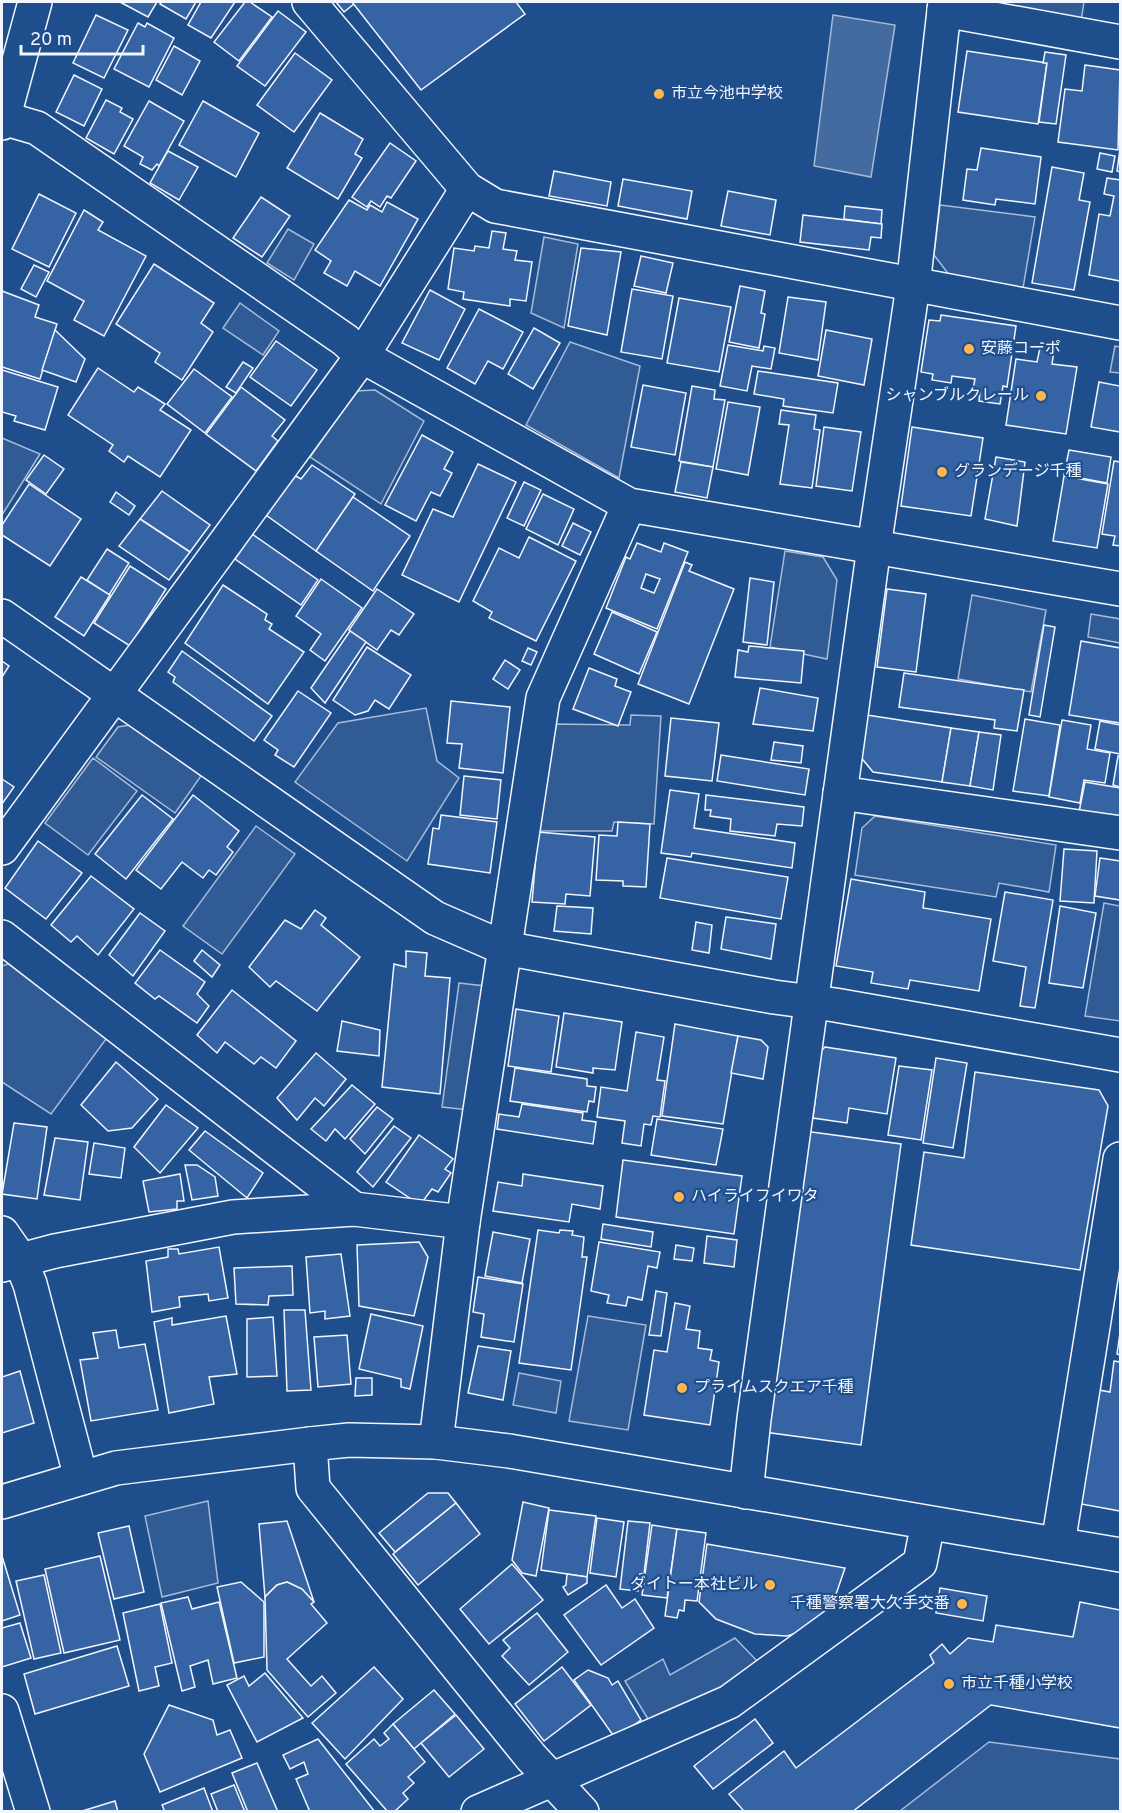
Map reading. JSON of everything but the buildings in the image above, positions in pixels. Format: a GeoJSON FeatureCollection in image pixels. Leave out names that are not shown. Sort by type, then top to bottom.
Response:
{"type":"FeatureCollection","features":[{"type":"Feature","properties":{"kind":"street"},"geometry":{"type":"LineString","coordinates":[[35,2],[2,121],[38,128],[345,340],[362,356],[629,505],[1120,589]]}},
{"type":"Feature","properties":{"kind":"street"},"geometry":{"type":"LineString","coordinates":[[309,2],[466,189],[495,206],[1120,323]]}},
{"type":"Feature","properties":{"kind":"street"},"geometry":{"type":"LineString","coordinates":[[746,1492],[754,1419],[874,547],[913,286],[945,6],[1120,42]]}},
{"type":"Feature","properties":{"kind":"street"},"geometry":{"type":"LineString","coordinates":[[2,848],[362,356],[466,189]]}},
{"type":"Feature","properties":{"kind":"street"},"geometry":{"type":"LineString","coordinates":[[436,1442],[463,1222],[543,698],[629,505]]}},
{"type":"Feature","properties":{"kind":"street"},"geometry":{"type":"LineString","coordinates":[[2,616],[435,918],[504,948],[1120,1055]]}},
{"type":"Feature","properties":{"kind":"street"},"geometry":{"type":"LineString","coordinates":[[840,793],[1120,833]]}},
{"type":"Feature","properties":{"kind":"street"},"geometry":{"type":"LineString","coordinates":[[2,937],[354,1209]]}},
{"type":"Feature","properties":{"kind":"street"},"geometry":{"type":"LineString","coordinates":[[1058,1544],[1120,1159]]}},
{"type":"Feature","properties":{"kind":"street"},"geometry":{"type":"LineString","coordinates":[[11,1262],[233,1218],[354,1209],[463,1222]]}},
{"type":"Feature","properties":{"kind":"street"},"geometry":{"type":"LineString","coordinates":[[2,1233],[11,1262],[30,1284],[81,1478]]}},
{"type":"Feature","properties":{"kind":"street"},"geometry":{"type":"LineString","coordinates":[[2,1502],[116,1468],[349,1440],[436,1442],[509,1451],[1120,1555]]}},
{"type":"Feature","properties":{"kind":"street"},"geometry":{"type":"LineString","coordinates":[[310,1444],[313,1488],[552,1781],[582,1812]]}},
{"type":"Feature","properties":{"kind":"street"},"geometry":{"type":"LineString","coordinates":[[478,1812],[729,1702],[920,1563],[928,1523]]}},
{"type":"Feature","properties":{"kind":"street"},"geometry":{"type":"LineString","coordinates":[[2,1711],[33,1812]]}},
{"type":"Feature","properties":{"kind":"shaded area"},"geometry":{"type":"Polygon","coordinates":[[[982,2],[1084,2],[1081,21],[982,2]]]}},
{"type":"Feature","properties":{"kind":"shaded area"},"geometry":{"type":"Polygon","coordinates":[[[833,15],[895,25],[871,177],[814,166],[833,15]]]}},
{"type":"Feature","properties":{"kind":"shaded area"},"geometry":{"type":"Polygon","coordinates":[[[940,205],[1035,217],[1022,294],[950,276],[934,255],[940,205]]]}},
{"type":"Feature","properties":{"kind":"shaded area"},"geometry":{"type":"Polygon","coordinates":[[[288,229],[314,244],[294,280],[267,263],[288,229]]]}},
{"type":"Feature","properties":{"kind":"shaded area"},"geometry":{"type":"Polygon","coordinates":[[[544,237],[578,244],[564,328],[531,313],[544,237]]]}},
{"type":"Feature","properties":{"kind":"shaded area"},"geometry":{"type":"Polygon","coordinates":[[[240,303],[279,331],[263,355],[223,328],[240,303]]]}},
{"type":"Feature","properties":{"kind":"shaded area"},"geometry":{"type":"Polygon","coordinates":[[[570,342],[640,366],[619,478],[526,425],[570,342]]]}},
{"type":"Feature","properties":{"kind":"shaded area"},"geometry":{"type":"Polygon","coordinates":[[[1115,346],[1120,347],[1120,373],[1110,372],[1115,346]]]}},
{"type":"Feature","properties":{"kind":"shaded area"},"geometry":{"type":"Polygon","coordinates":[[[375,390],[424,421],[381,504],[310,457],[356,391],[375,390]]]}},
{"type":"Feature","properties":{"kind":"shaded area"},"geometry":{"type":"Polygon","coordinates":[[[2,438],[40,454],[2,515],[2,438]]]}},
{"type":"Feature","properties":{"kind":"shaded area"},"geometry":{"type":"Polygon","coordinates":[[[785,551],[823,557],[837,580],[827,659],[770,647],[785,551]]]}},
{"type":"Feature","properties":{"kind":"shaded area"},"geometry":{"type":"Polygon","coordinates":[[[972,595],[1046,610],[1031,692],[958,679],[972,595]]]}},
{"type":"Feature","properties":{"kind":"shaded area"},"geometry":{"type":"Polygon","coordinates":[[[1091,614],[1120,619],[1120,643],[1088,637],[1091,614]]]}},
{"type":"Feature","properties":{"kind":"shaded area"},"geometry":{"type":"Polygon","coordinates":[[[426,708],[437,761],[459,778],[407,861],[295,782],[338,723],[426,708]]]}},
{"type":"Feature","properties":{"kind":"shaded area"},"geometry":{"type":"Polygon","coordinates":[[[631,715],[661,716],[654,824],[614,822],[612,831],[534,831],[552,724],[630,725],[631,715]]]}},
{"type":"Feature","properties":{"kind":"shaded area"},"geometry":{"type":"Polygon","coordinates":[[[130,725],[201,776],[175,813],[96,757],[118,727],[130,725]]]}},
{"type":"Feature","properties":{"kind":"shaded area"},"geometry":{"type":"Polygon","coordinates":[[[93,758],[137,791],[88,855],[45,823],[93,758]]]}},
{"type":"Feature","properties":{"kind":"shaded area"},"geometry":{"type":"Polygon","coordinates":[[[875,816],[1056,845],[1049,892],[999,883],[996,897],[855,875],[862,828],[875,816]]]}},
{"type":"Feature","properties":{"kind":"shaded area"},"geometry":{"type":"Polygon","coordinates":[[[256,826],[295,854],[222,954],[183,926],[256,826]]]}},
{"type":"Feature","properties":{"kind":"shaded area"},"geometry":{"type":"Polygon","coordinates":[[[1104,903],[1120,906],[1120,1021],[1085,1016],[1104,903]]]}},
{"type":"Feature","properties":{"kind":"shaded area"},"geometry":{"type":"Polygon","coordinates":[[[14,962],[109,1035],[51,1114],[2,1082],[2,966],[14,962]]]}},
{"type":"Feature","properties":{"kind":"shaded area"},"geometry":{"type":"Polygon","coordinates":[[[459,983],[485,986],[469,1110],[442,1107],[459,983]]]}},
{"type":"Feature","properties":{"kind":"shaded area"},"geometry":{"type":"Polygon","coordinates":[[[588,1316],[646,1325],[628,1430],[569,1421],[588,1316]]]}},
{"type":"Feature","properties":{"kind":"shaded area"},"geometry":{"type":"Polygon","coordinates":[[[519,1373],[561,1381],[556,1413],[513,1405],[519,1373]]]}},
{"type":"Feature","properties":{"kind":"shaded area"},"geometry":{"type":"Polygon","coordinates":[[[208,1501],[218,1583],[162,1597],[145,1516],[208,1501]]]}},
{"type":"Feature","properties":{"kind":"shaded area"},"geometry":{"type":"Polygon","coordinates":[[[735,1638],[761,1665],[681,1713],[651,1724],[625,1681],[663,1659],[670,1675],[735,1638]]]}},
{"type":"Feature","properties":{"kind":"shaded area"},"geometry":{"type":"Polygon","coordinates":[[[989,1742],[1120,1759],[1120,1811],[900,1811],[989,1742]]]}},
{"type":"Feature","properties":{"kind":"place","name":"市立今池中学校"},"geometry":{"type":"Point","coordinates":[659,94]}},
{"type":"Feature","properties":{"kind":"place","name":"安藤コーポ"},"geometry":{"type":"Point","coordinates":[969,349]}},
{"type":"Feature","properties":{"kind":"place","name":"シャンブルクレール"},"geometry":{"type":"Point","coordinates":[1041,396]}},
{"type":"Feature","properties":{"kind":"place","name":"グランデージ千種"},"geometry":{"type":"Point","coordinates":[942,472]}},
{"type":"Feature","properties":{"kind":"place","name":"ハイライフイワタ"},"geometry":{"type":"Point","coordinates":[679,1197]}},
{"type":"Feature","properties":{"kind":"place","name":"プライムスクエア千種"},"geometry":{"type":"Point","coordinates":[682,1388]}},
{"type":"Feature","properties":{"kind":"place","name":"ダイトー本社ビル"},"geometry":{"type":"Point","coordinates":[770,1585]}},
{"type":"Feature","properties":{"kind":"place","name":"千種警察署大久手交番"},"geometry":{"type":"Point","coordinates":[962,1604]}},
{"type":"Feature","properties":{"kind":"place","name":"市立千種小学校"},"geometry":{"type":"Point","coordinates":[949,1684]}}]}
